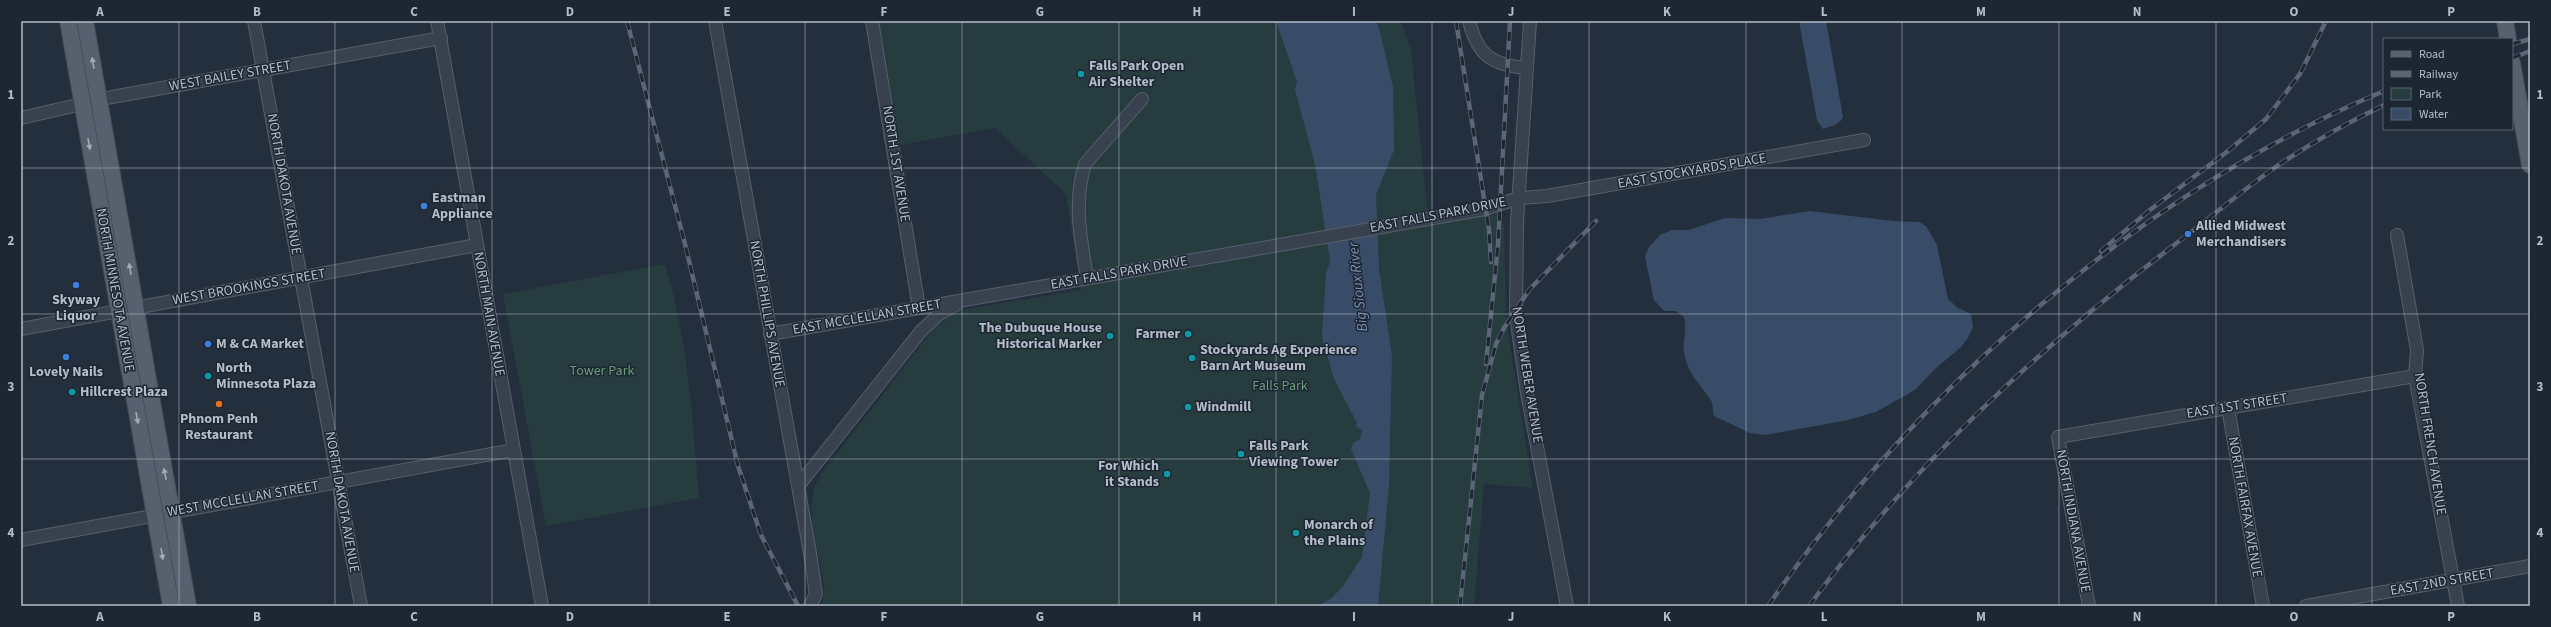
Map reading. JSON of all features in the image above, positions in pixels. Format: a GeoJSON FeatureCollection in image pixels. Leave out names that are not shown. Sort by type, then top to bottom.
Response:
{"type":"FeatureCollection","features":[{"type":"Feature","properties":{"kind":"main road","name":"NORTH MINNESOTA AVENUE"},"geometry":{"type":"LineString","coordinates":[[68,21],[171,606]]}},
{"type":"Feature","properties":{"kind":"main road","name":"NORTH MINNESOTA AVENUE"},"geometry":{"type":"LineString","coordinates":[[85,21],[188,606]]}},
{"type":"Feature","properties":{"kind":"main road"},"geometry":{"type":"LineString","coordinates":[[2505,21],[2508,38]]}},
{"type":"Feature","properties":{"kind":"main road"},"geometry":{"type":"LineString","coordinates":[[2513,69],[2530,165]]}},
{"type":"Feature","properties":{"kind":"street","name":"NORTH DAKOTA AVENUE"},"geometry":{"type":"LineString","coordinates":[[254,21],[360,606]]}},
{"type":"Feature","properties":{"kind":"street","name":"NORTH MAIN AVENUE"},"geometry":{"type":"LineString","coordinates":[[437,21],[542,606]]}},
{"type":"Feature","properties":{"kind":"street","name":"NORTH PHILLIPS AVENUE"},"geometry":{"type":"LineString","coordinates":[[715,21],[770,334],[799,485],[816,594],[810,606]]}},
{"type":"Feature","properties":{"kind":"street","name":"NORTH 1ST AVENUE"},"geometry":{"type":"LineString","coordinates":[[872,21],[919,308]]}},
{"type":"Feature","properties":{"kind":"street"},"geometry":{"type":"LineString","coordinates":[[1469,21],[1475,40],[1485,55],[1502,64],[1527,68]]}},
{"type":"Feature","properties":{"kind":"street","name":"NORTH WEBER AVENUE"},"geometry":{"type":"LineString","coordinates":[[1530,21],[1515,275],[1516,316],[1527,393],[1567,606]]}},
{"type":"Feature","properties":{"kind":"street","name":"WEST BAILEY STREET"},"geometry":{"type":"LineString","coordinates":[[21,118],[99,101],[441,38]]}},
{"type":"Feature","properties":{"kind":"street"},"geometry":{"type":"LineString","coordinates":[[1087,278],[1079,227],[1082,174],[1085,164],[1142,99]]}},
{"type":"Feature","properties":{"kind":"street","name":"EAST STOCKYARDS PLACE"},"geometry":{"type":"LineString","coordinates":[[1519,198],[1546,196],[1864,140]]}},
{"type":"Feature","properties":{"kind":"street","name":"EAST FALLS PARK DRIVE"},"geometry":{"type":"LineString","coordinates":[[799,485],[921,331],[938,315],[964,300],[1500,206],[1519,198]]}},
{"type":"Feature","properties":{"kind":"street","name":"NORTH FRENCH AVENUE"},"geometry":{"type":"LineString","coordinates":[[2397,235],[2417,350],[2415,376],[2458,606]]}},
{"type":"Feature","properties":{"kind":"street","name":"WEST BROOKINGS STREET"},"geometry":{"type":"LineString","coordinates":[[21,328],[477,245]]}},
{"type":"Feature","properties":{"kind":"street","name":"EAST MCCLELLAN STREET"},"geometry":{"type":"LineString","coordinates":[[770,334],[964,300]]}},
{"type":"Feature","properties":{"kind":"street","name":"EAST 1ST STREET"},"geometry":{"type":"LineString","coordinates":[[2058,437],[2415,376]]}},
{"type":"Feature","properties":{"kind":"street","name":"NORTH FAIRFAX AVENUE"},"geometry":{"type":"LineString","coordinates":[[2228,408],[2263,606]]}},
{"type":"Feature","properties":{"kind":"street","name":"NORTH INDIANA AVENUE"},"geometry":{"type":"LineString","coordinates":[[2058,437],[2089,606]]}},
{"type":"Feature","properties":{"kind":"street","name":"WEST MCCLELLAN STREET"},"geometry":{"type":"LineString","coordinates":[[21,540],[513,450]]}},
{"type":"Feature","properties":{"kind":"street","name":"EAST 2ND STREET"},"geometry":{"type":"LineString","coordinates":[[2306,606],[2530,566]]}},
{"type":"Feature","properties":{"kind":"green space","name":"Falls Park"},"geometry":{"type":"Polygon","coordinates":[[[879,21],[1401,21],[1411,50],[1429,225],[1496,214],[1504,226],[1506,319],[1533,488],[1484,484],[1474,606],[821,606],[824,598],[824,585],[812,523],[812,499],[815,487],[820,475],[935,327],[961,310],[1081,290],[1066,194],[995,128],[900,145],[879,21]]]}},
{"type":"Feature","properties":{"kind":"green space","name":"Tower Park"},"geometry":{"type":"Polygon","coordinates":[[[665,264],[673,292],[684,350],[692,409],[699,498],[546,526],[503,294],[665,264]]]}},
{"type":"Feature","properties":{"kind":"water","name":"Big Sioux River"},"geometry":{"type":"Polygon","coordinates":[[[1276,21],[1373,21],[1378,24],[1393,87],[1394,150],[1376,195],[1379,268],[1392,356],[1389,485],[1378,606],[1319,605],[1332,598],[1343,586],[1362,557],[1370,493],[1351,449],[1354,442],[1360,439],[1362,430],[1356,426],[1357,423],[1334,379],[1322,337],[1326,274],[1330,261],[1315,164],[1295,90],[1297,82],[1276,21]]]}},
{"type":"Feature","properties":{"kind":"water"},"geometry":{"type":"Polygon","coordinates":[[[1799,21],[1826,21],[1843,117],[1837,124],[1823,129],[1817,120],[1799,21]]]}},
{"type":"Feature","properties":{"kind":"water"},"geometry":{"type":"Polygon","coordinates":[[[1810,211],[1893,221],[1919,222],[1926,226],[1937,245],[1948,299],[1958,308],[1971,314],[1973,327],[1968,338],[1960,348],[1936,368],[1915,390],[1876,412],[1848,420],[1765,435],[1750,433],[1714,416],[1711,401],[1692,374],[1687,363],[1684,352],[1684,317],[1676,311],[1664,311],[1654,300],[1645,257],[1649,247],[1660,235],[1672,230],[1689,230],[1725,218],[1760,219],[1810,211]]]}},
{"type":"Feature","properties":{"kind":"railway"},"geometry":{"type":"LineString","coordinates":[[627,21],[685,244],[738,466],[761,535],[798,606]]}},
{"type":"Feature","properties":{"kind":"railway"},"geometry":{"type":"LineString","coordinates":[[1456,21],[1489,230],[1491,262]]}},
{"type":"Feature","properties":{"kind":"railway"},"geometry":{"type":"LineString","coordinates":[[1486,364],[1498,245],[1510,21]]}},
{"type":"Feature","properties":{"kind":"railway"},"geometry":{"type":"LineString","coordinates":[[2101,251],[2150,210],[2228,151],[2266,119],[2300,74],[2326,21]]}},
{"type":"Feature","properties":{"kind":"railway"},"geometry":{"type":"LineString","coordinates":[[2513,44],[2530,39]]}},
{"type":"Feature","properties":{"kind":"railway"},"geometry":{"type":"LineString","coordinates":[[2513,58],[2530,51]]}},
{"type":"Feature","properties":{"kind":"railway"},"geometry":{"type":"LineString","coordinates":[[1768,606],[1827,526],[1893,448],[1964,374],[2041,305],[2122,241],[2206,184],[2294,133],[2383,91]]}},
{"type":"Feature","properties":{"kind":"railway"},"geometry":{"type":"LineString","coordinates":[[1809,606],[1849,554],[1891,504],[1936,455],[2030,364],[2079,321],[2130,279],[2277,166],[2329,134],[2383,106]]}},
{"type":"Feature","properties":{"kind":"railway"},"geometry":{"type":"LineString","coordinates":[[1460,606],[1482,395],[1496,344],[1504,328],[1529,290],[1596,221]]}},
{"type":"Feature","properties":{"kind":"place","name":"Falls Park Open Air Shelter"},"geometry":{"type":"Point","coordinates":[1081,74]}},
{"type":"Feature","properties":{"kind":"place","name":"Eastman Appliance"},"geometry":{"type":"Point","coordinates":[424,206]}},
{"type":"Feature","properties":{"kind":"place","name":"Allied Midwest Merchandisers"},"geometry":{"type":"Point","coordinates":[2188,234]}},
{"type":"Feature","properties":{"kind":"place","name":"Skyway Liquor"},"geometry":{"type":"Point","coordinates":[76,285]}},
{"type":"Feature","properties":{"kind":"place","name":"Farmer"},"geometry":{"type":"Point","coordinates":[1188,334]}},
{"type":"Feature","properties":{"kind":"place","name":"The Dubuque House Historical Marker"},"geometry":{"type":"Point","coordinates":[1110,336]}},
{"type":"Feature","properties":{"kind":"place","name":"M & CA Market"},"geometry":{"type":"Point","coordinates":[208,344]}},
{"type":"Feature","properties":{"kind":"place","name":"Lovely Nails"},"geometry":{"type":"Point","coordinates":[66,357]}},
{"type":"Feature","properties":{"kind":"place","name":"Stockyards Ag Experience Barn Art Museum"},"geometry":{"type":"Point","coordinates":[1192,358]}},
{"type":"Feature","properties":{"kind":"place","name":"North Minnesota Plaza"},"geometry":{"type":"Point","coordinates":[208,376]}},
{"type":"Feature","properties":{"kind":"place","name":"Hillcrest Plaza"},"geometry":{"type":"Point","coordinates":[72,392]}},
{"type":"Feature","properties":{"kind":"place","name":"Phnom Penh Restaurant"},"geometry":{"type":"Point","coordinates":[219,404]}},
{"type":"Feature","properties":{"kind":"place","name":"Windmill"},"geometry":{"type":"Point","coordinates":[1188,407]}},
{"type":"Feature","properties":{"kind":"place","name":"Falls Park Viewing Tower"},"geometry":{"type":"Point","coordinates":[1241,454]}},
{"type":"Feature","properties":{"kind":"place","name":"For Which it Stands"},"geometry":{"type":"Point","coordinates":[1167,474]}},
{"type":"Feature","properties":{"kind":"place","name":"Monarch of the Plains"},"geometry":{"type":"Point","coordinates":[1296,533]}}]}
